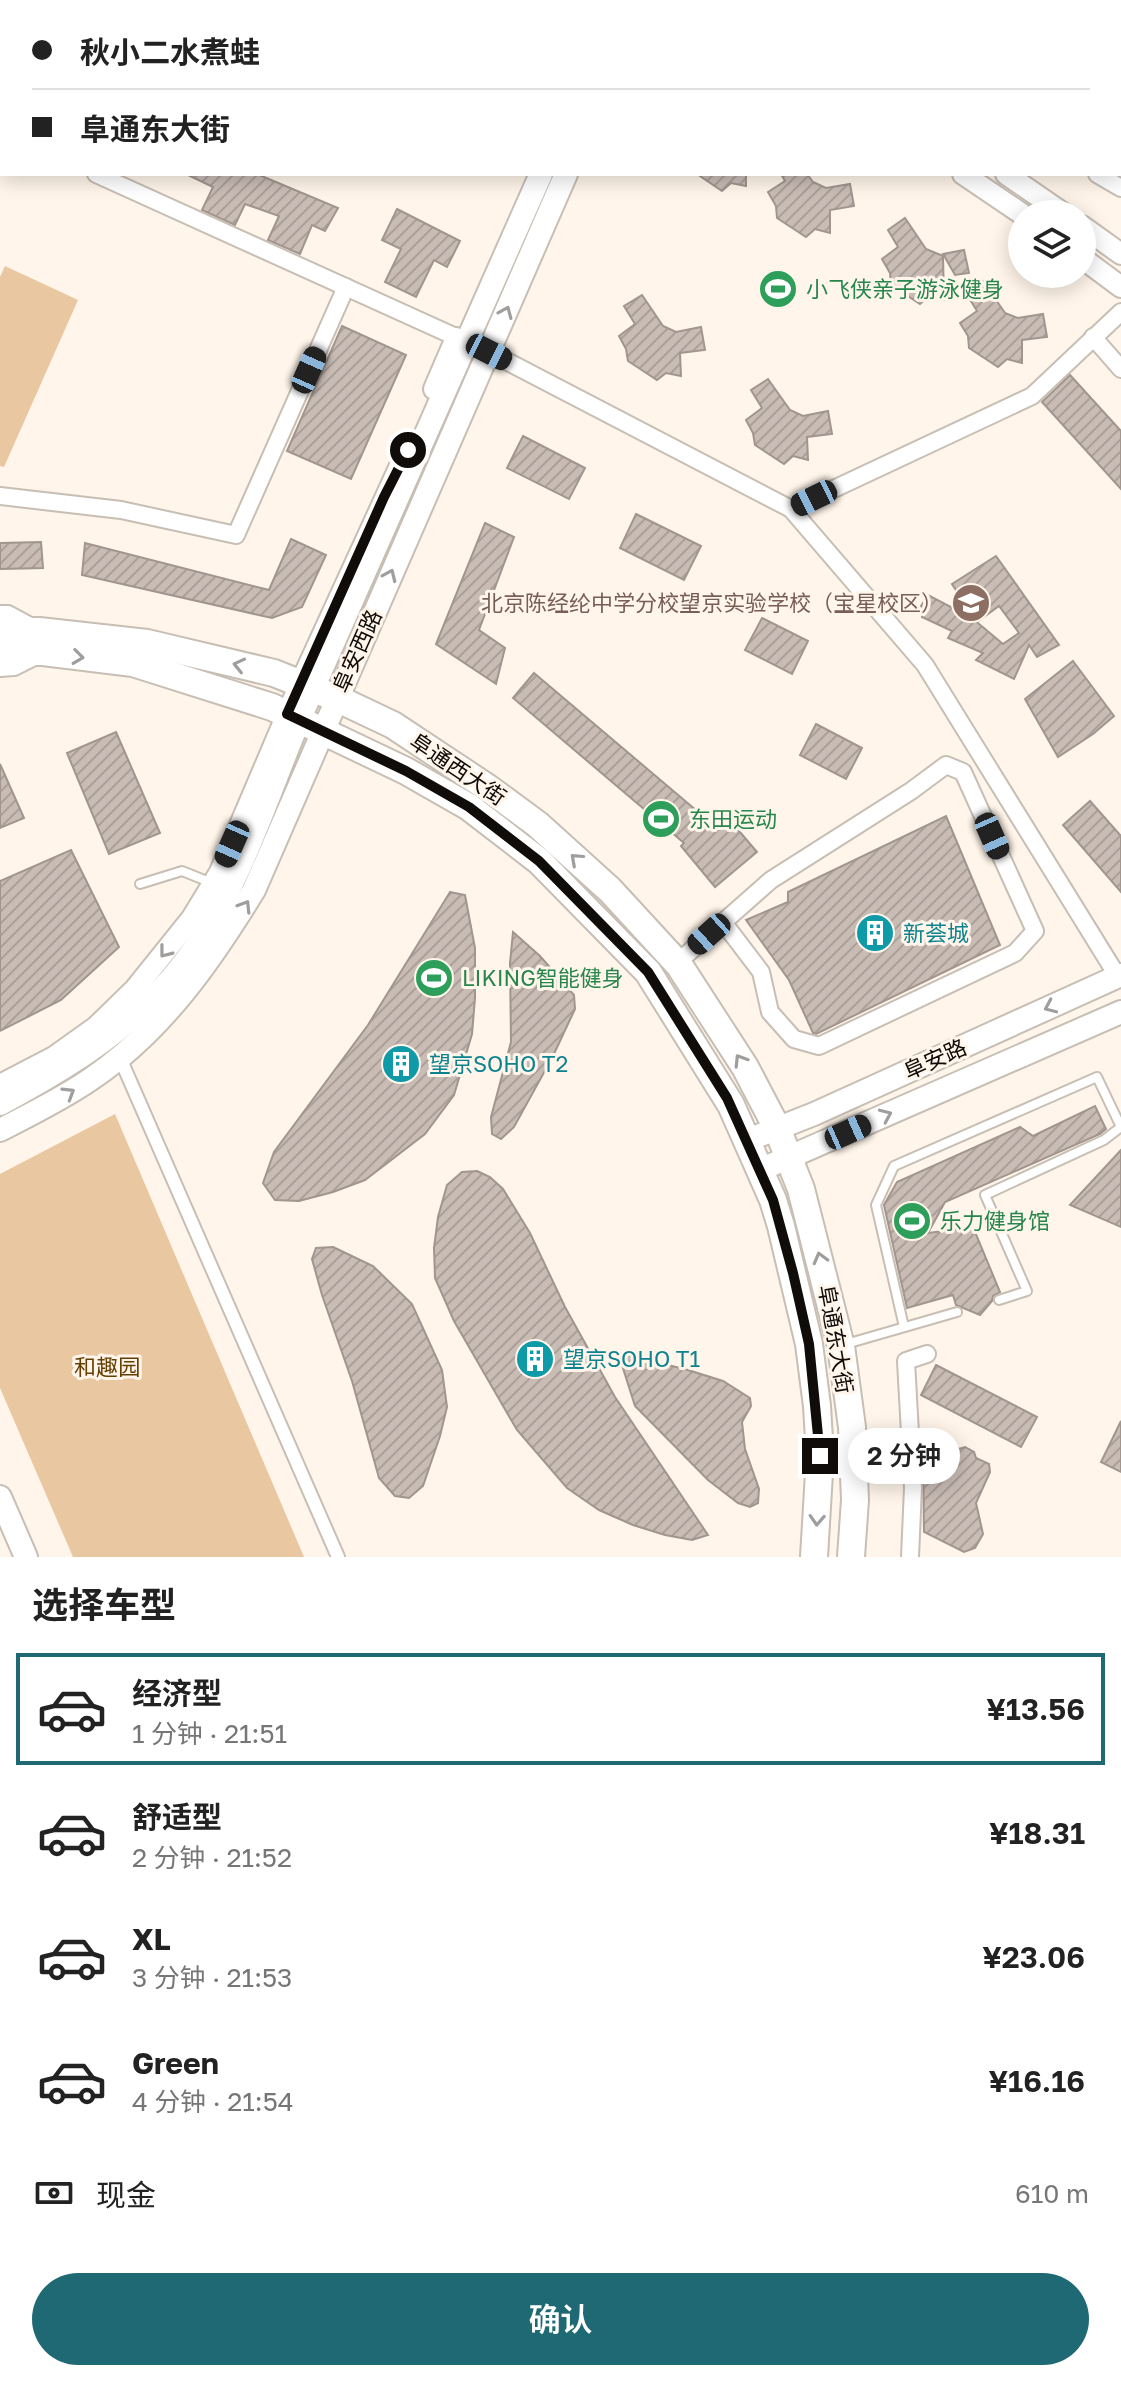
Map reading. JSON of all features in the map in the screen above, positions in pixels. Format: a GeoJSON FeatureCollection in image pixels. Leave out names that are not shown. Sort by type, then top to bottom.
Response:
{"type":"FeatureCollection","features":[{"type":"Feature","properties":{"kind":"main road","name":"阜安西路"},"geometry":{"type":"LineString","coordinates":[[0,1104],[75,1063],[134,1016],[170,980],[205,934],[236,878],[462,340],[540,176]]}},
{"type":"Feature","properties":{"kind":"main road","name":"阜安西路"},"geometry":{"type":"LineString","coordinates":[[316,690],[489,352],[565,176]]}},
{"type":"Feature","properties":{"kind":"main road","name":"阜通西大街"},"geometry":{"type":"LineString","coordinates":[[0,631],[133,663],[203,684],[303,721],[406,771],[469,807],[539,861],[648,972],[727,1098],[748,1140]]}},
{"type":"Feature","properties":{"kind":"main road","name":"阜通西大街"},"geometry":{"type":"LineString","coordinates":[[0,652],[41,642],[147,643],[274,673],[393,725],[537,824],[610,890],[677,963],[745,1067],[777,1128]]}},
{"type":"Feature","properties":{"kind":"main road","name":"阜安西路"},"geometry":{"type":"LineString","coordinates":[[0,1130],[51,1105],[120,1058],[184,994],[219,947],[254,890],[303,721]]}},
{"type":"Feature","properties":{"kind":"main road","name":"阜安路"},"geometry":{"type":"LineString","coordinates":[[748,1140],[1119,976]]}},
{"type":"Feature","properties":{"kind":"main road","name":"阜安路"},"geometry":{"type":"LineString","coordinates":[[760,1170],[1121,1012]]}},
{"type":"Feature","properties":{"kind":"main road"},"geometry":{"type":"LineString","coordinates":[[839,1102],[834,1119],[838,1126],[848,1132]]}},
{"type":"Feature","properties":{"kind":"main road","name":"阜通东大街"},"geometry":{"type":"LineString","coordinates":[[777,1128],[804,1198],[841,1346],[853,1442],[855,1500],[851,1557]]}},
{"type":"Feature","properties":{"kind":"main road","name":"阜通东大街"},"geometry":{"type":"LineString","coordinates":[[748,1140],[781,1226],[809,1344],[820,1456],[814,1557]]}},
{"type":"Feature","properties":{"kind":"main road"},"geometry":{"type":"LineString","coordinates":[[0,1497],[26,1557]]}},
{"type":"Feature","properties":{"kind":"street"},"geometry":{"type":"LineString","coordinates":[[100,176],[489,352],[791,509],[925,665],[1119,976]]}},
{"type":"Feature","properties":{"kind":"street"},"geometry":{"type":"LineString","coordinates":[[966,176],[1008,205]]}},
{"type":"Feature","properties":{"kind":"street"},"geometry":{"type":"LineString","coordinates":[[1009,176],[1044,200]]}},
{"type":"Feature","properties":{"kind":"street"},"geometry":{"type":"LineString","coordinates":[[1100,176],[1121,188]]}},
{"type":"Feature","properties":{"kind":"street"},"geometry":{"type":"LineString","coordinates":[[1096,236],[1121,254]]}},
{"type":"Feature","properties":{"kind":"street"},"geometry":{"type":"LineString","coordinates":[[1096,268],[1121,287]]}},
{"type":"Feature","properties":{"kind":"street"},"geometry":{"type":"LineString","coordinates":[[0,496],[121,510],[236,535],[346,287]]}},
{"type":"Feature","properties":{"kind":"street"},"geometry":{"type":"LineString","coordinates":[[791,509],[1032,396],[1121,312]]}},
{"type":"Feature","properties":{"kind":"street"},"geometry":{"type":"LineString","coordinates":[[1093,337],[1121,369]]}},
{"type":"Feature","properties":{"kind":"street"},"geometry":{"type":"LineString","coordinates":[[0,614],[8,614],[41,642],[14,667],[0,668]]}},
{"type":"Feature","properties":{"kind":"street"},"geometry":{"type":"LineString","coordinates":[[0,1085],[54,1057],[96,1027],[163,956],[192,918],[213,883],[303,721],[316,690]]}},
{"type":"Feature","properties":{"kind":"street"},"geometry":{"type":"LineString","coordinates":[[677,963],[723,922],[771,880],[911,791],[946,765],[963,772],[1035,931],[1015,953],[819,1046],[794,1039],[770,1012],[761,972],[723,922]]}},
{"type":"Feature","properties":{"kind":"street"},"geometry":{"type":"LineString","coordinates":[[120,1058],[338,1557]]}},
{"type":"Feature","properties":{"kind":"street"},"geometry":{"type":"LineString","coordinates":[[910,1557],[913,1488],[906,1361],[927,1354]]}},
{"type":"Feature","properties":{"kind":"lane"},"geometry":{"type":"LineString","coordinates":[[140,884],[182,871],[213,883]]}},
{"type":"Feature","properties":{"kind":"lane"},"geometry":{"type":"LineString","coordinates":[[904,1327],[876,1205],[894,1166],[1097,1077],[1121,1127],[1104,1140],[985,1195],[1027,1291],[999,1300]]}},
{"type":"Feature","properties":{"kind":"lane"},"geometry":{"type":"LineString","coordinates":[[841,1346],[957,1312]]}},
{"type":"Feature","properties":{"kind":"green space"},"geometry":{"type":"Polygon","coordinates":[[[5,266],[78,300],[4,467],[0,466],[0,277],[5,266]]]}},
{"type":"Feature","properties":{"kind":"green space","name":"和趣园"},"geometry":{"type":"Polygon","coordinates":[[[115,1114],[304,1557],[73,1557],[0,1388],[0,1174],[115,1114]]]}},
{"type":"Feature","properties":{"kind":"building"},"geometry":{"type":"Polygon","coordinates":[[[190,176],[262,176],[338,208],[325,231],[312,225],[300,254],[268,240],[279,216],[245,204],[235,225],[202,210],[213,187],[190,176]]]}},
{"type":"Feature","properties":{"kind":"building"},"geometry":{"type":"Polygon","coordinates":[[[700,176],[746,176],[746,186],[731,183],[722,191],[700,176]]]}},
{"type":"Feature","properties":{"kind":"building"},"geometry":{"type":"Polygon","coordinates":[[[782,176],[808,176],[813,182],[826,188],[850,184],[854,206],[830,210],[830,233],[815,229],[806,237],[777,218],[776,206],[768,192],[785,181],[782,176]]]}},
{"type":"Feature","properties":{"kind":"building"},"geometry":{"type":"Polygon","coordinates":[[[397,209],[460,241],[447,267],[434,260],[416,297],[385,282],[401,249],[382,240],[397,209]]]}},
{"type":"Feature","properties":{"kind":"building"},"geometry":{"type":"Polygon","coordinates":[[[905,218],[926,249],[943,256],[944,300],[929,296],[920,304],[891,285],[890,273],[882,259],[898,247],[888,230],[905,218]]]}},
{"type":"Feature","properties":{"kind":"building"},"geometry":{"type":"Polygon","coordinates":[[[964,250],[969,273],[955,275],[943,254],[964,250]]]}},
{"type":"Feature","properties":{"kind":"building"},"geometry":{"type":"Polygon","coordinates":[[[983,281],[1005,313],[1018,318],[1043,314],[1047,337],[1022,340],[1022,363],[1007,359],[998,367],[969,348],[968,336],[960,323],[977,311],[966,293],[983,281]]]}},
{"type":"Feature","properties":{"kind":"building"},"geometry":{"type":"Polygon","coordinates":[[[642,295],[663,326],[676,332],[701,327],[705,350],[680,353],[681,376],[666,373],[657,380],[628,361],[619,336],[635,324],[624,306],[642,295]]]}},
{"type":"Feature","properties":{"kind":"building"},"geometry":{"type":"Polygon","coordinates":[[[342,326],[406,355],[351,479],[287,451],[342,326]]]}},
{"type":"Feature","properties":{"kind":"building"},"geometry":{"type":"Polygon","coordinates":[[[1070,375],[1121,431],[1121,489],[1042,402],[1070,375]]]}},
{"type":"Feature","properties":{"kind":"building"},"geometry":{"type":"Polygon","coordinates":[[[768,379],[790,410],[803,416],[828,411],[832,434],[807,437],[808,460],[793,456],[784,464],[755,445],[746,420],[762,408],[751,390],[768,379]]]}},
{"type":"Feature","properties":{"kind":"building"},"geometry":{"type":"Polygon","coordinates":[[[523,436],[585,468],[569,499],[507,468],[523,436]]]}},
{"type":"Feature","properties":{"kind":"building"},"geometry":{"type":"Polygon","coordinates":[[[636,514],[701,546],[684,580],[620,548],[636,514]]]}},
{"type":"Feature","properties":{"kind":"building"},"geometry":{"type":"Polygon","coordinates":[[[485,523],[514,537],[479,630],[505,648],[496,684],[436,644],[485,523]]]}},
{"type":"Feature","properties":{"kind":"building"},"geometry":{"type":"Polygon","coordinates":[[[291,539],[326,555],[302,607],[272,618],[82,575],[85,543],[269,590],[291,539]]]}},
{"type":"Feature","properties":{"kind":"building"},"geometry":{"type":"Polygon","coordinates":[[[41,542],[43,568],[0,569],[0,543],[41,542]]]}},
{"type":"Feature","properties":{"kind":"building"},"geometry":{"type":"Polygon","coordinates":[[[996,556],[1059,645],[1037,657],[1029,645],[1014,679],[976,660],[983,653],[948,638],[952,631],[922,617],[925,610],[921,606],[928,595],[972,618],[1003,644],[1019,633],[999,606],[977,622],[952,584],[996,556]]]}},
{"type":"Feature","properties":{"kind":"building"},"geometry":{"type":"Polygon","coordinates":[[[762,618],[808,641],[792,674],[745,650],[762,618]]]}},
{"type":"Feature","properties":{"kind":"building"},"geometry":{"type":"Polygon","coordinates":[[[1073,661],[1114,716],[1058,757],[1025,699],[1073,661]]]}},
{"type":"Feature","properties":{"kind":"building"},"geometry":{"type":"Polygon","coordinates":[[[534,673],[710,822],[722,811],[757,852],[715,887],[681,846],[684,843],[513,698],[534,673]]]}},
{"type":"Feature","properties":{"kind":"building"},"geometry":{"type":"Polygon","coordinates":[[[816,724],[862,748],[846,779],[800,755],[816,724]]]}},
{"type":"Feature","properties":{"kind":"building"},"geometry":{"type":"Polygon","coordinates":[[[116,732],[160,833],[109,854],[67,753],[116,732]]]}},
{"type":"Feature","properties":{"kind":"building"},"geometry":{"type":"Polygon","coordinates":[[[0,764],[24,818],[0,828],[0,764]]]}},
{"type":"Feature","properties":{"kind":"building"},"geometry":{"type":"Polygon","coordinates":[[[1090,801],[1121,836],[1121,892],[1063,825],[1090,801]]]}},
{"type":"Feature","properties":{"kind":"building","name":"新荟城"},"geometry":{"type":"Polygon","coordinates":[[[946,816],[1000,945],[813,1033],[789,980],[746,920],[788,902],[788,892],[946,816]]]}},
{"type":"Feature","properties":{"kind":"building"},"geometry":{"type":"Polygon","coordinates":[[[71,850],[119,947],[61,1000],[0,1031],[0,881],[71,850]]]}},
{"type":"Feature","properties":{"kind":"building","name":"望京SOHO T2"},"geometry":{"type":"Polygon","coordinates":[[[450,892],[465,895],[475,948],[472,1034],[454,1095],[425,1134],[365,1180],[299,1201],[275,1200],[263,1183],[274,1152],[368,1025],[450,892]]]}},
{"type":"Feature","properties":{"kind":"building"},"geometry":{"type":"Polygon","coordinates":[[[513,932],[540,956],[574,995],[575,1009],[514,1127],[501,1139],[492,1134],[491,1117],[511,1042],[510,963],[513,932]]]}},
{"type":"Feature","properties":{"kind":"building"},"geometry":{"type":"Polygon","coordinates":[[[1095,1106],[1106,1129],[1100,1134],[945,1202],[928,1233],[973,1227],[1000,1292],[993,1296],[980,1315],[956,1305],[953,1295],[907,1308],[884,1205],[897,1182],[1020,1127],[1033,1136],[1095,1106]]]}},
{"type":"Feature","properties":{"kind":"building"},"geometry":{"type":"Polygon","coordinates":[[[1121,1150],[1121,1227],[1070,1205],[1121,1150]]]}},
{"type":"Feature","properties":{"kind":"building","name":"望京SOHO T1"},"geometry":{"type":"Polygon","coordinates":[[[477,1171],[490,1177],[503,1189],[530,1233],[565,1307],[615,1397],[708,1535],[692,1540],[665,1535],[599,1510],[567,1488],[517,1430],[454,1321],[435,1278],[434,1248],[438,1217],[447,1185],[462,1172],[477,1171]]]}},
{"type":"Feature","properties":{"kind":"building"},"geometry":{"type":"Polygon","coordinates":[[[333,1247],[373,1266],[412,1304],[442,1370],[447,1407],[440,1436],[423,1486],[409,1498],[395,1496],[379,1478],[352,1381],[322,1295],[312,1259],[316,1248],[333,1247]]]}},
{"type":"Feature","properties":{"kind":"building"},"geometry":{"type":"Polygon","coordinates":[[[628,1355],[723,1381],[750,1398],[751,1406],[742,1422],[745,1449],[759,1489],[758,1503],[750,1507],[738,1503],[708,1480],[635,1406],[621,1362],[628,1355]]]}},
{"type":"Feature","properties":{"kind":"building"},"geometry":{"type":"Polygon","coordinates":[[[936,1365],[1037,1417],[1021,1447],[921,1395],[936,1365]]]}},
{"type":"Feature","properties":{"kind":"building"},"geometry":{"type":"Polygon","coordinates":[[[1121,1421],[1121,1472],[1101,1462],[1121,1421]]]}},
{"type":"Feature","properties":{"kind":"building"},"geometry":{"type":"Polygon","coordinates":[[[947,1443],[959,1449],[965,1447],[974,1452],[976,1458],[989,1464],[990,1472],[976,1503],[983,1534],[975,1548],[964,1552],[924,1532],[923,1453],[947,1443]]]}},
{"type":"Feature","properties":{"kind":"place","name":"小飞侠亲子游泳健身"},"geometry":{"type":"Point","coordinates":[778,289]}},
{"type":"Feature","properties":{"kind":"place","name":"北京陈经纶中学分校望京实验学校（宝星校区）"},"geometry":{"type":"Point","coordinates":[971,603]}},
{"type":"Feature","properties":{"kind":"place","name":"东田运动"},"geometry":{"type":"Point","coordinates":[661,819]}},
{"type":"Feature","properties":{"kind":"place","name":"新荟城"},"geometry":{"type":"Point","coordinates":[875,933]}},
{"type":"Feature","properties":{"kind":"place","name":"LIKING智能健身"},"geometry":{"type":"Point","coordinates":[434,978]}},
{"type":"Feature","properties":{"kind":"place","name":"望京SOHO T2"},"geometry":{"type":"Point","coordinates":[401,1064]}},
{"type":"Feature","properties":{"kind":"place","name":"乐力健身馆"},"geometry":{"type":"Point","coordinates":[912,1221]}},
{"type":"Feature","properties":{"kind":"place","name":"望京SOHO T1"},"geometry":{"type":"Point","coordinates":[535,1359]}},
{"type":"Feature","properties":{"kind":"route"},"geometry":{"type":"LineString","coordinates":[[408,450],[287,714],[406,771],[469,807],[539,861],[648,972],[727,1098],[773,1200],[809,1344],[820,1456]]}}]}
